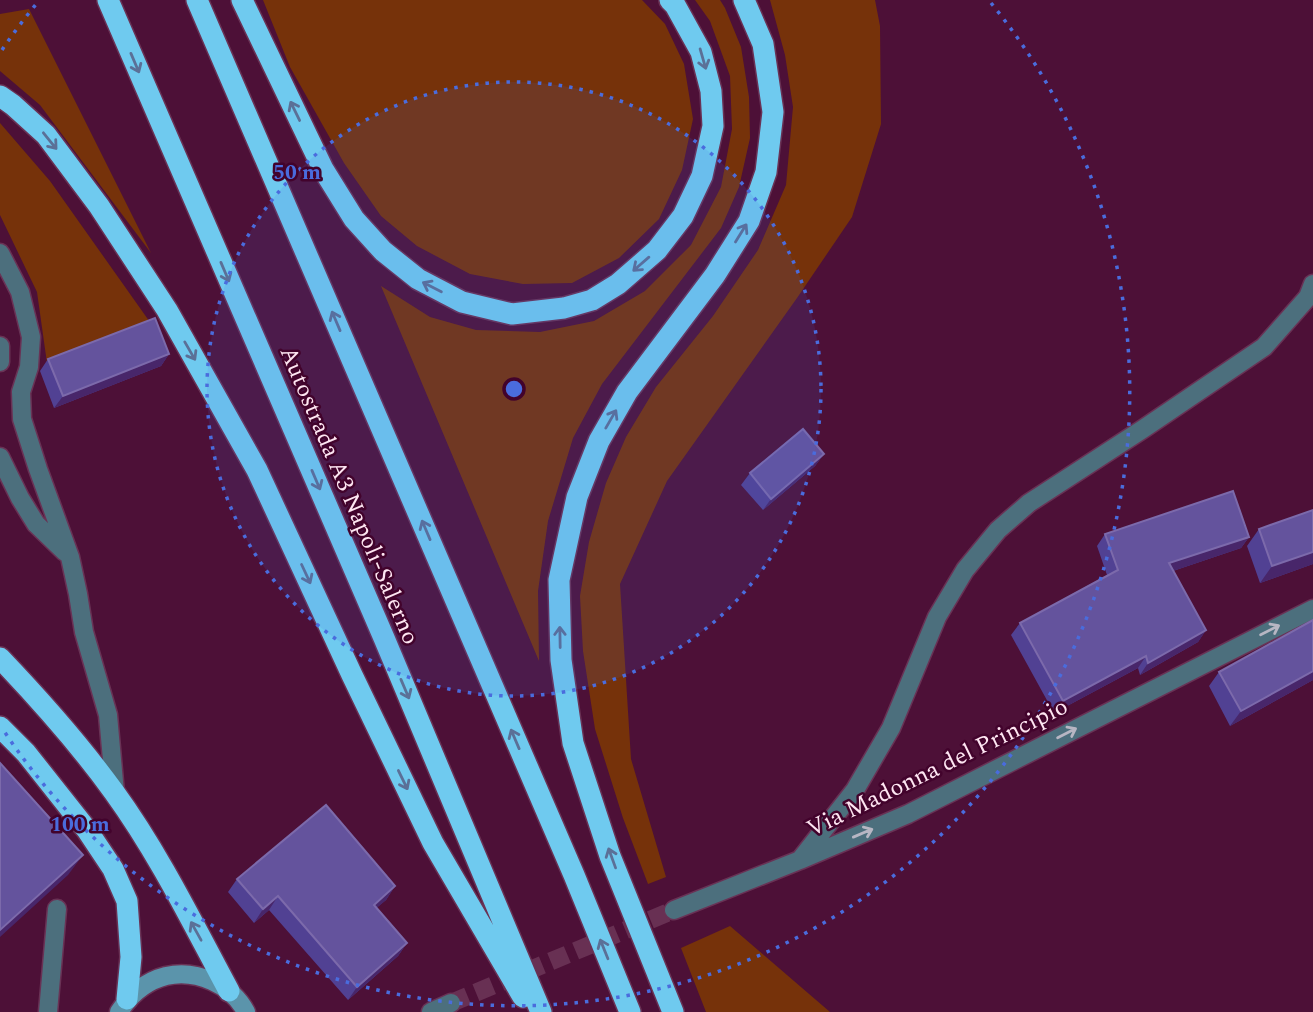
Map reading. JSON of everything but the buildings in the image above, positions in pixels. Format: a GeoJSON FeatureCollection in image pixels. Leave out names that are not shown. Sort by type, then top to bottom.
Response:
{"type":"FeatureCollection","features":[{"type":"Feature","properties":{"kind":"highway","name":"Autostrada A3 Napoli-Salerno"},"geometry":{"type":"LineString","coordinates":[[108,0],[384,638],[541,1012]]}},
{"type":"Feature","properties":{"kind":"highway"},"geometry":{"type":"LineString","coordinates":[[197,0],[574,875],[630,1012]]}},
{"type":"Feature","properties":{"kind":"highway"},"geometry":{"type":"LineString","coordinates":[[242,0],[323,169],[354,219],[383,251],[418,279],[462,302],[512,314],[564,308],[601,295],[657,250],[683,216],[702,176],[713,126],[711,91],[702,51],[670,0]]}},
{"type":"Feature","properties":{"kind":"highway"},"geometry":{"type":"LineString","coordinates":[[673,1012],[611,856],[573,743],[561,660],[559,580],[577,497],[598,441],[627,391],[715,275],[748,221],[766,172],[773,112],[763,44],[744,0]]}},
{"type":"Feature","properties":{"kind":"highway"},"geometry":{"type":"LineString","coordinates":[[0,96],[46,135],[99,206],[167,310],[257,470],[433,843],[532,1012]]}},
{"type":"Feature","properties":{"kind":"highway"},"geometry":{"type":"LineString","coordinates":[[0,658],[70,735],[115,793],[243,1005]]}},
{"type":"Feature","properties":{"kind":"highway"},"geometry":{"type":"LineString","coordinates":[[0,727],[26,753],[79,819],[113,869],[127,901],[131,957],[123,1006]]}},
{"type":"Feature","properties":{"kind":"main road"},"geometry":{"type":"LineString","coordinates":[[123,1006],[145,985],[166,976],[190,975],[212,981],[243,1005]]}},
{"type":"Feature","properties":{"kind":"street"},"geometry":{"type":"LineString","coordinates":[[0,253],[20,292],[31,337],[29,367],[21,392],[22,419],[37,469],[70,557],[84,632],[108,715],[115,793]]}},
{"type":"Feature","properties":{"kind":"street","name":"Via Madonna del Principio"},"geometry":{"type":"LineString","coordinates":[[800,860],[855,790],[891,728],[937,617],[965,570],[998,530],[1029,503],[1264,348],[1308,297],[1313,285]]}},
{"type":"Feature","properties":{"kind":"street"},"geometry":{"type":"LineString","coordinates":[[0,346],[0,362]]}},
{"type":"Feature","properties":{"kind":"street"},"geometry":{"type":"LineString","coordinates":[[0,457],[36,524],[70,557]]}},
{"type":"Feature","properties":{"kind":"street","name":"Via Madonna del Principio"},"geometry":{"type":"LineString","coordinates":[[800,860],[908,814],[1313,608]]}},
{"type":"Feature","properties":{"kind":"street"},"geometry":{"type":"LineString","coordinates":[[674,910],[800,860]]}},
{"type":"Feature","properties":{"kind":"street"},"geometry":{"type":"LineString","coordinates":[[48,1012],[57,909]]}},
{"type":"Feature","properties":{"kind":"street"},"geometry":{"type":"LineString","coordinates":[[431,1012],[451,1003]]}},
{"type":"Feature","properties":{"kind":"shaded area"},"geometry":{"type":"Polygon","coordinates":[[[263,0],[642,0],[665,24],[684,64],[693,119],[682,170],[659,219],[619,258],[572,283],[523,284],[470,274],[417,246],[381,216],[344,163],[290,67],[263,0]]]}},
{"type":"Feature","properties":{"kind":"shaded area"},"geometry":{"type":"Polygon","coordinates":[[[695,0],[720,0],[741,47],[749,97],[750,138],[739,187],[721,228],[602,384],[573,438],[548,521],[538,591],[539,661],[381,286],[430,317],[476,330],[540,332],[594,321],[645,291],[691,245],[721,187],[732,129],[730,76],[710,21],[695,0]]]}},
{"type":"Feature","properties":{"kind":"shaded area"},"geometry":{"type":"Polygon","coordinates":[[[770,0],[875,0],[880,26],[881,124],[852,217],[667,481],[620,584],[631,759],[666,877],[648,884],[623,818],[595,729],[583,651],[580,596],[589,542],[606,483],[626,437],[656,387],[713,316],[758,250],[786,185],[793,107],[785,55],[770,0]]]}},
{"type":"Feature","properties":{"kind":"shaded area"},"geometry":{"type":"Polygon","coordinates":[[[29,9],[151,253],[40,105],[0,71],[0,14],[29,9]]]}},
{"type":"Feature","properties":{"kind":"shaded area"},"geometry":{"type":"Polygon","coordinates":[[[0,123],[50,181],[152,325],[47,363],[37,292],[0,215],[0,123]]]}},
{"type":"Feature","properties":{"kind":"shaded area"},"geometry":{"type":"Polygon","coordinates":[[[730,926],[830,1012],[706,1012],[681,948],[730,926]]]}},
{"type":"Feature","properties":{"kind":"tunnel"},"geometry":{"type":"LineString","coordinates":[[451,1003],[674,910]]}}]}
